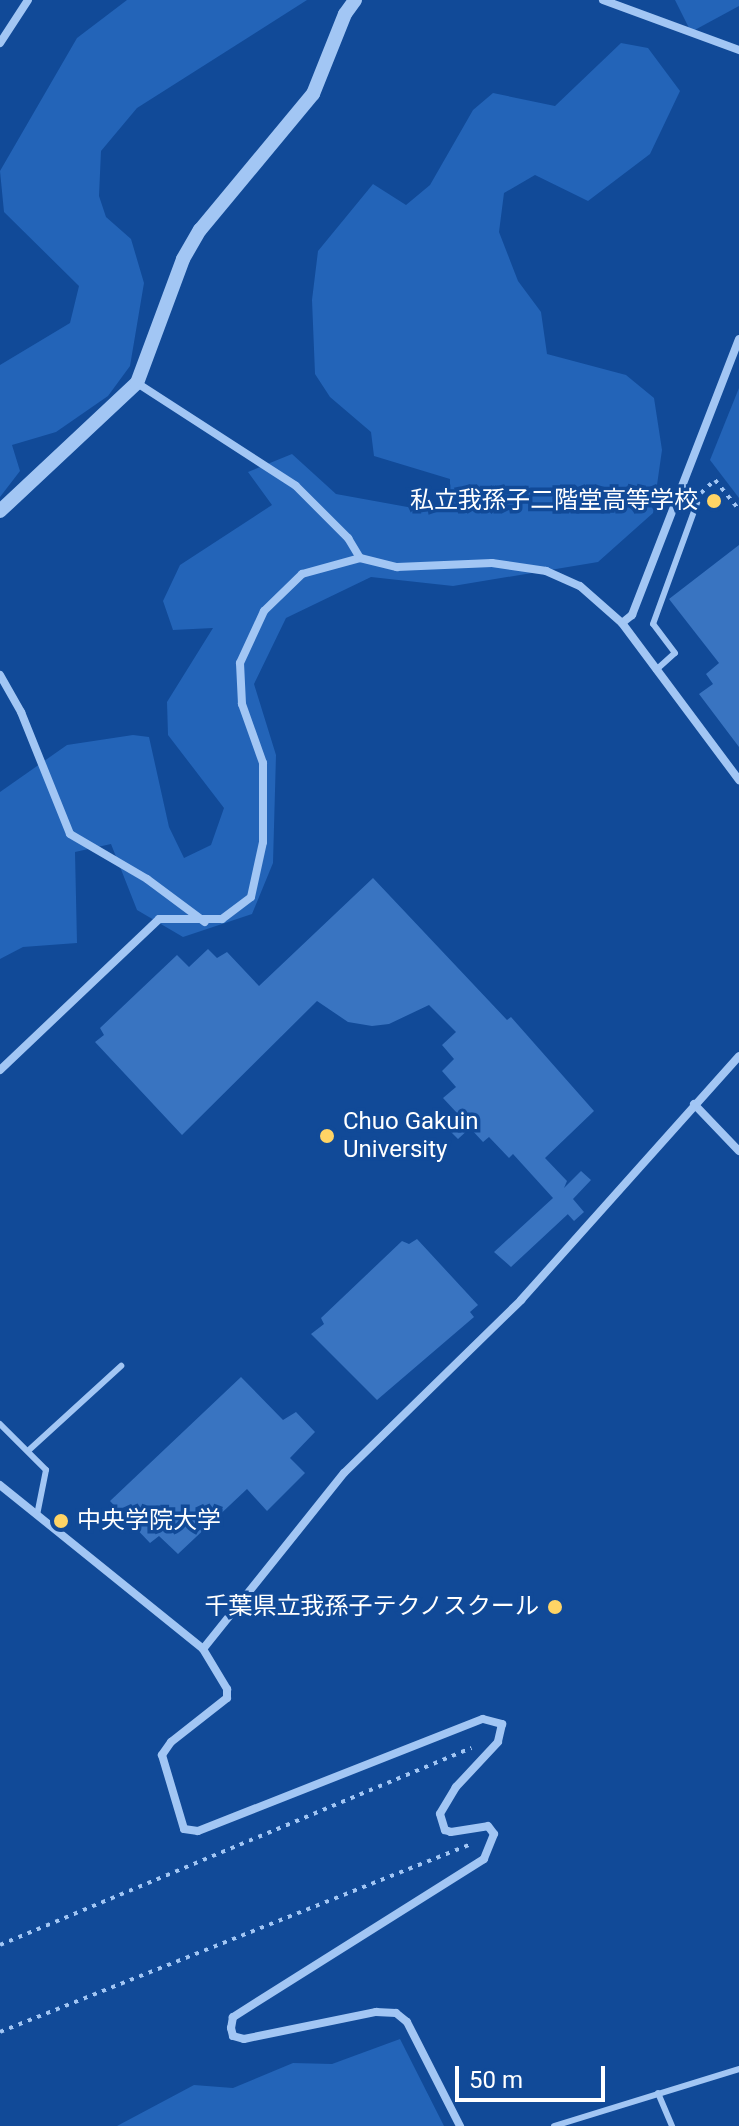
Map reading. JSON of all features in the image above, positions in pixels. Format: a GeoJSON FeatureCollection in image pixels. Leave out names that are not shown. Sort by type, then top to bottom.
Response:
{"type":"FeatureCollection","features":[{"type":"Feature","properties":{"kind":"street"},"geometry":{"type":"LineString","coordinates":[[0,43],[28,0]]}},
{"type":"Feature","properties":{"kind":"street"},"geometry":{"type":"LineString","coordinates":[[0,511],[137,383],[183,259],[200,230],[313,94],[345,14],[355,0]]}},
{"type":"Feature","properties":{"kind":"street"},"geometry":{"type":"LineString","coordinates":[[603,0],[739,50]]}},
{"type":"Feature","properties":{"kind":"street"},"geometry":{"type":"LineString","coordinates":[[622,623],[632,615],[739,339]]}},
{"type":"Feature","properties":{"kind":"street"},"geometry":{"type":"LineString","coordinates":[[137,383],[296,486],[348,538],[360,558]]}},
{"type":"Feature","properties":{"kind":"street"},"geometry":{"type":"LineString","coordinates":[[0,1070],[159,919],[205,922],[226,917],[251,897],[261,862],[263,763],[240,693],[246,647],[264,611],[302,574],[360,558],[397,567],[492,563],[546,571],[580,586],[622,623],[739,780]]}},
{"type":"Feature","properties":{"kind":"street"},"geometry":{"type":"LineString","coordinates":[[0,675],[21,712],[70,834],[147,879],[205,922]]}},
{"type":"Feature","properties":{"kind":"street"},"geometry":{"type":"LineString","coordinates":[[203,1649],[344,1473],[521,1300],[739,1056]]}},
{"type":"Feature","properties":{"kind":"street"},"geometry":{"type":"LineString","coordinates":[[694,1104],[739,1151]]}},
{"type":"Feature","properties":{"kind":"street"},"geometry":{"type":"LineString","coordinates":[[0,1485],[203,1649],[227,1689],[227,1698],[171,1742],[162,1755],[184,1829],[198,1831],[483,1719],[502,1724],[502,1733],[456,1787],[440,1814],[445,1830],[488,1826],[494,1835],[484,1859],[233,2017],[231,2028],[233,2036],[244,2039],[376,2012],[396,2013],[407,2022],[460,2126]]}},
{"type":"Feature","properties":{"kind":"lane"},"geometry":{"type":"LineString","coordinates":[[656,670],[675,653],[653,624],[697,503]]}},
{"type":"Feature","properties":{"kind":"lane"},"geometry":{"type":"LineString","coordinates":[[29,1450],[121,1366]]}},
{"type":"Feature","properties":{"kind":"lane"},"geometry":{"type":"LineString","coordinates":[[0,1424],[46,1470],[37,1515]]}},
{"type":"Feature","properties":{"kind":"lane"},"geometry":{"type":"LineString","coordinates":[[554,2126],[739,2069]]}},
{"type":"Feature","properties":{"kind":"lane"},"geometry":{"type":"LineString","coordinates":[[658,2093],[672,2126]]}},
{"type":"Feature","properties":{"kind":"path"},"geometry":{"type":"LineString","coordinates":[[697,503],[703,488],[715,480],[739,510]]}},
{"type":"Feature","properties":{"kind":"path"},"geometry":{"type":"LineString","coordinates":[[0,1945],[125,1889],[439,1765],[502,1733]]}},
{"type":"Feature","properties":{"kind":"path"},"geometry":{"type":"LineString","coordinates":[[0,2032],[494,1835]]}},
{"type":"Feature","properties":{"kind":"shaded area"},"geometry":{"type":"Polygon","coordinates":[[[127,0],[307,0],[137,108],[101,151],[99,196],[106,217],[131,239],[144,283],[130,366],[108,396],[56,432],[12,445],[20,471],[0,497],[0,365],[70,323],[79,286],[4,212],[0,171],[77,38],[127,0]]]}},
{"type":"Feature","properties":{"kind":"shaded area"},"geometry":{"type":"Polygon","coordinates":[[[675,0],[739,0],[739,6],[691,32],[675,0]]]}},
{"type":"Feature","properties":{"kind":"shaded area"},"geometry":{"type":"Polygon","coordinates":[[[621,43],[648,48],[680,91],[650,154],[588,201],[535,175],[504,193],[499,232],[518,281],[541,312],[547,354],[626,375],[654,398],[662,450],[653,513],[598,562],[453,586],[371,577],[286,618],[254,684],[276,755],[273,863],[252,914],[183,937],[137,910],[111,844],[75,852],[77,943],[23,947],[0,959],[0,792],[67,745],[133,735],[149,737],[169,827],[184,858],[211,845],[224,808],[168,735],[167,702],[213,628],[173,630],[163,601],[180,565],[272,505],[248,472],[292,454],[336,494],[424,510],[450,498],[450,479],[374,456],[371,432],[330,397],[315,374],[312,300],[318,251],[373,184],[406,205],[430,185],[473,110],[493,93],[555,106],[621,43]]]}},
{"type":"Feature","properties":{"kind":"shaded area"},"geometry":{"type":"Polygon","coordinates":[[[739,388],[739,498],[710,460],[739,388]]]}},
{"type":"Feature","properties":{"kind":"shaded area"},"geometry":{"type":"Polygon","coordinates":[[[400,2039],[444,2126],[117,2126],[194,2085],[233,2088],[293,2063],[332,2064],[400,2039]]]}},
{"type":"Feature","properties":{"kind":"building"},"geometry":{"type":"Polygon","coordinates":[[[739,545],[739,747],[699,694],[713,684],[706,674],[719,663],[669,599],[739,545]]]}},
{"type":"Feature","properties":{"kind":"building"},"geometry":{"type":"Polygon","coordinates":[[[373,878],[507,1020],[511,1017],[594,1111],[545,1158],[567,1181],[564,1188],[581,1171],[591,1180],[573,1199],[584,1212],[574,1221],[568,1214],[511,1267],[494,1252],[553,1198],[513,1154],[509,1158],[489,1137],[483,1142],[470,1128],[458,1139],[444,1125],[457,1113],[443,1098],[456,1087],[442,1071],[454,1059],[442,1045],[456,1032],[429,1005],[389,1024],[372,1026],[348,1022],[317,1001],[182,1135],[95,1042],[104,1035],[100,1028],[177,955],[189,967],[208,949],[217,958],[227,952],[259,986],[373,878]]]}},
{"type":"Feature","properties":{"kind":"building"},"geometry":{"type":"Polygon","coordinates":[[[417,1239],[478,1305],[470,1312],[474,1317],[377,1400],[311,1334],[324,1324],[321,1318],[402,1241],[409,1244],[417,1239]]]}},
{"type":"Feature","properties":{"kind":"building"},"geometry":{"type":"Polygon","coordinates":[[[241,1377],[283,1420],[296,1412],[315,1432],[290,1458],[305,1473],[267,1511],[247,1489],[178,1554],[159,1536],[150,1543],[110,1501],[241,1377]]]}},
{"type":"Feature","properties":{"kind":"place","name":"私立我孫子二階堂高等学校"},"geometry":{"type":"Point","coordinates":[714,501]}},
{"type":"Feature","properties":{"kind":"place","name":"Chuo Gakuin University"},"geometry":{"type":"Point","coordinates":[327,1136]}},
{"type":"Feature","properties":{"kind":"place","name":"中央学院大学"},"geometry":{"type":"Point","coordinates":[61,1521]}},
{"type":"Feature","properties":{"kind":"place","name":"千葉県立我孫子テクノスクール"},"geometry":{"type":"Point","coordinates":[555,1607]}}]}
